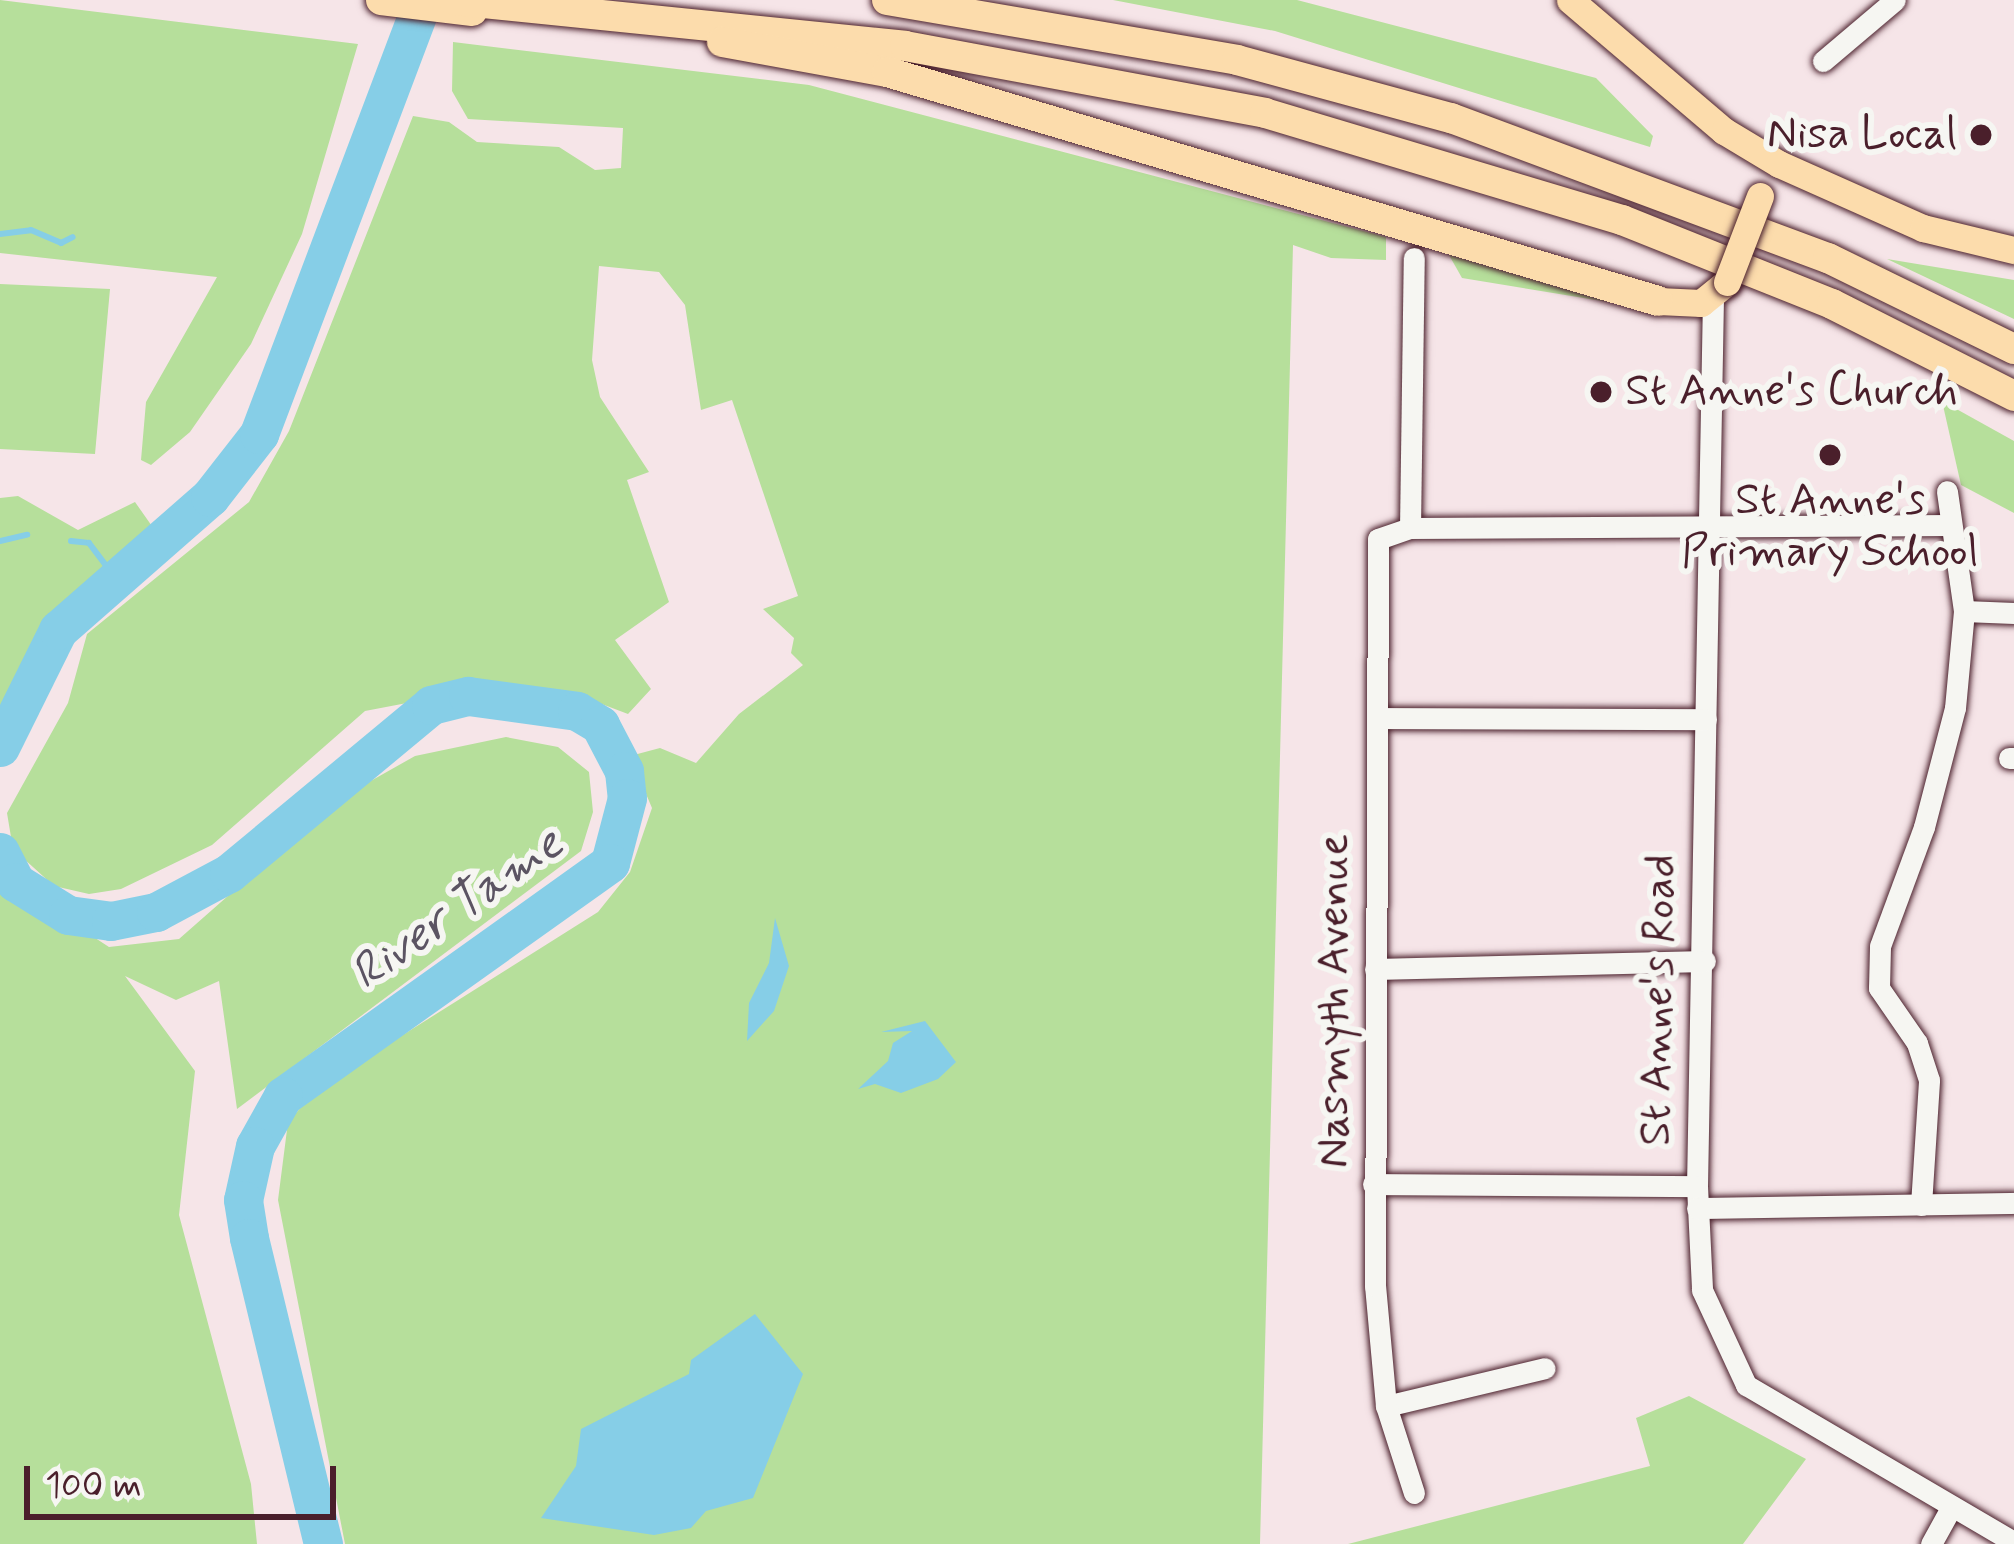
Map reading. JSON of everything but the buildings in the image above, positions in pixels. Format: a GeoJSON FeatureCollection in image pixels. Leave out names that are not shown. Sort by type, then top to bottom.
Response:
{"type":"FeatureCollection","features":[{"type":"Feature","properties":{"kind":"highway"},"geometry":{"type":"LineString","coordinates":[[380,0],[723,33],[886,72],[1658,301]]}},
{"type":"Feature","properties":{"kind":"highway"},"geometry":{"type":"LineString","coordinates":[[454,0],[1076,74],[1438,159],[1622,220],[1832,304],[2014,397]]}},
{"type":"Feature","properties":{"kind":"highway"},"geometry":{"type":"LineString","coordinates":[[887,0],[1238,60],[1451,118],[1828,258],[2014,350]]}},
{"type":"Feature","properties":{"kind":"main road"},"geometry":{"type":"LineString","coordinates":[[1570,0],[1724,131],[1778,164],[1923,228],[2014,250]]}},
{"type":"Feature","properties":{"kind":"main road","name":"St Anne's Road"},"geometry":{"type":"LineString","coordinates":[[1720,290],[1778,164]]}},
{"type":"Feature","properties":{"kind":"main road"},"geometry":{"type":"LineString","coordinates":[[1658,301],[1688,305],[1720,290]]}},
{"type":"Feature","properties":{"kind":"street"},"geometry":{"type":"LineString","coordinates":[[1822,62],[1895,0]]}},
{"type":"Feature","properties":{"kind":"street"},"geometry":{"type":"LineString","coordinates":[[1414,259],[1410,528],[1951,525]]}},
{"type":"Feature","properties":{"kind":"street","name":"St Anne's Road"},"geometry":{"type":"LineString","coordinates":[[1720,290],[1697,1197],[1702,1290],[1746,1385],[2007,1538]]}},
{"type":"Feature","properties":{"kind":"street"},"geometry":{"type":"LineString","coordinates":[[1921,1205],[1929,1080],[1917,1043],[1879,988],[1880,946],[1924,826],[1955,708],[1964,611],[1947,491]]}},
{"type":"Feature","properties":{"kind":"street","name":"Nasmyth Avenue"},"geometry":{"type":"LineString","coordinates":[[1410,528],[1378,539],[1372,1184],[1386,1406],[1414,1493]]}},
{"type":"Feature","properties":{"kind":"street"},"geometry":{"type":"LineString","coordinates":[[1964,611],[2014,613]]}},
{"type":"Feature","properties":{"kind":"street"},"geometry":{"type":"LineString","coordinates":[[1377,718],[1706,718]]}},
{"type":"Feature","properties":{"kind":"street"},"geometry":{"type":"LineString","coordinates":[[1375,969],[1705,961]]}},
{"type":"Feature","properties":{"kind":"street"},"geometry":{"type":"LineString","coordinates":[[1372,1184],[1921,1205],[2014,1203]]}},
{"type":"Feature","properties":{"kind":"street"},"geometry":{"type":"LineString","coordinates":[[1386,1406],[1545,1368]]}},
{"type":"Feature","properties":{"kind":"street"},"geometry":{"type":"LineString","coordinates":[[1930,1544],[1952,1506]]}},
{"type":"Feature","properties":{"kind":"street"},"geometry":{"type":"LineString","coordinates":[[2007,1538],[2014,1511]]}},
{"type":"Feature","properties":{"kind":"green space"},"geometry":{"type":"Polygon","coordinates":[[[0,0],[358,44],[302,234],[251,344],[190,432],[151,465],[141,460],[146,402],[217,277],[0,253],[0,0]]]}},
{"type":"Feature","properties":{"kind":"green space"},"geometry":{"type":"Polygon","coordinates":[[[1113,0],[1297,0],[1596,78],[1653,136],[1650,147],[1275,31],[1113,0]]]}},
{"type":"Feature","properties":{"kind":"green space"},"geometry":{"type":"Polygon","coordinates":[[[453,42],[809,85],[1386,237],[1386,260],[1331,258],[1293,245],[1260,1544],[345,1544],[278,1200],[288,1122],[317,1089],[598,912],[630,872],[652,808],[630,756],[660,748],[696,763],[739,714],[803,665],[791,653],[794,638],[763,609],[798,596],[732,400],[701,410],[685,305],[659,272],[599,266],[592,360],[600,397],[649,472],[627,480],[669,602],[615,640],[651,689],[628,714],[570,692],[496,686],[365,711],[212,845],[121,889],[89,894],[54,886],[13,849],[7,813],[68,703],[87,634],[249,502],[289,431],[413,116],[449,122],[477,142],[559,147],[595,170],[621,168],[623,128],[468,119],[452,91],[453,42]]]}},
{"type":"Feature","properties":{"kind":"green space"},"geometry":{"type":"Polygon","coordinates":[[[1449,255],[1608,302],[1462,278],[1449,255]]]}},
{"type":"Feature","properties":{"kind":"green space"},"geometry":{"type":"Polygon","coordinates":[[[1887,259],[2014,280],[2014,319],[1887,259]]]}},
{"type":"Feature","properties":{"kind":"green space"},"geometry":{"type":"Polygon","coordinates":[[[0,284],[110,289],[95,454],[0,449],[0,284]]]}},
{"type":"Feature","properties":{"kind":"green space"},"geometry":{"type":"Polygon","coordinates":[[[1942,401],[2014,441],[2014,513],[1961,485],[1942,401]]]}},
{"type":"Feature","properties":{"kind":"green space"},"geometry":{"type":"Polygon","coordinates":[[[18,496],[78,530],[135,502],[161,539],[58,630],[0,747],[0,498],[18,496]]]}},
{"type":"Feature","properties":{"kind":"green space"},"geometry":{"type":"Polygon","coordinates":[[[506,737],[558,747],[589,772],[593,812],[581,851],[237,1109],[219,981],[176,1000],[125,976],[195,1071],[179,1215],[251,1484],[257,1544],[0,1544],[0,852],[28,894],[109,947],[179,939],[337,800],[415,756],[506,737]]]}},
{"type":"Feature","properties":{"kind":"green space"},"geometry":{"type":"Polygon","coordinates":[[[1689,1396],[1806,1459],[1743,1544],[1348,1544],[1650,1466],[1636,1418],[1689,1396]]]}},
{"type":"Feature","properties":{"kind":"water"},"geometry":{"type":"Polygon","coordinates":[[[775,918],[789,966],[774,1011],[747,1041],[749,1003],[769,963],[775,918]]]}},
{"type":"Feature","properties":{"kind":"water"},"geometry":{"type":"Polygon","coordinates":[[[925,1021],[956,1062],[938,1079],[901,1093],[875,1084],[858,1089],[888,1061],[893,1043],[912,1031],[881,1032],[925,1021]]]}},
{"type":"Feature","properties":{"kind":"water"},"geometry":{"type":"Polygon","coordinates":[[[755,1314],[803,1374],[753,1498],[706,1511],[691,1528],[654,1535],[541,1518],[576,1466],[581,1429],[689,1374],[691,1360],[755,1314]]]}},
{"type":"Feature","properties":{"kind":"waterway","name":"River Tame"},"geometry":{"type":"LineString","coordinates":[[0,747],[58,630],[210,497],[259,434],[423,0]]}},
{"type":"Feature","properties":{"kind":"waterway"},"geometry":{"type":"LineString","coordinates":[[0,234],[31,230],[61,243],[73,237]]}},
{"type":"Feature","properties":{"kind":"waterway"},"geometry":{"type":"LineString","coordinates":[[0,541],[27,535]]}},
{"type":"Feature","properties":{"kind":"waterway"},"geometry":{"type":"LineString","coordinates":[[71,541],[89,543],[114,576]]}},
{"type":"Feature","properties":{"kind":"waterway","name":"River Tame"},"geometry":{"type":"LineString","coordinates":[[0,852],[15,882],[68,915],[111,921],[156,912],[229,873],[431,705],[468,696],[577,711],[600,725],[624,771],[627,798],[610,863],[283,1096],[255,1146],[243,1200],[249,1238],[323,1544]]}},
{"type":"Feature","properties":{"kind":"place","name":"Nisa Local"},"geometry":{"type":"Point","coordinates":[1981,135]}},
{"type":"Feature","properties":{"kind":"place","name":"St Anne's Church"},"geometry":{"type":"Point","coordinates":[1601,392]}},
{"type":"Feature","properties":{"kind":"place","name":"St Anne's Primary School"},"geometry":{"type":"Point","coordinates":[1830,455]}}]}
